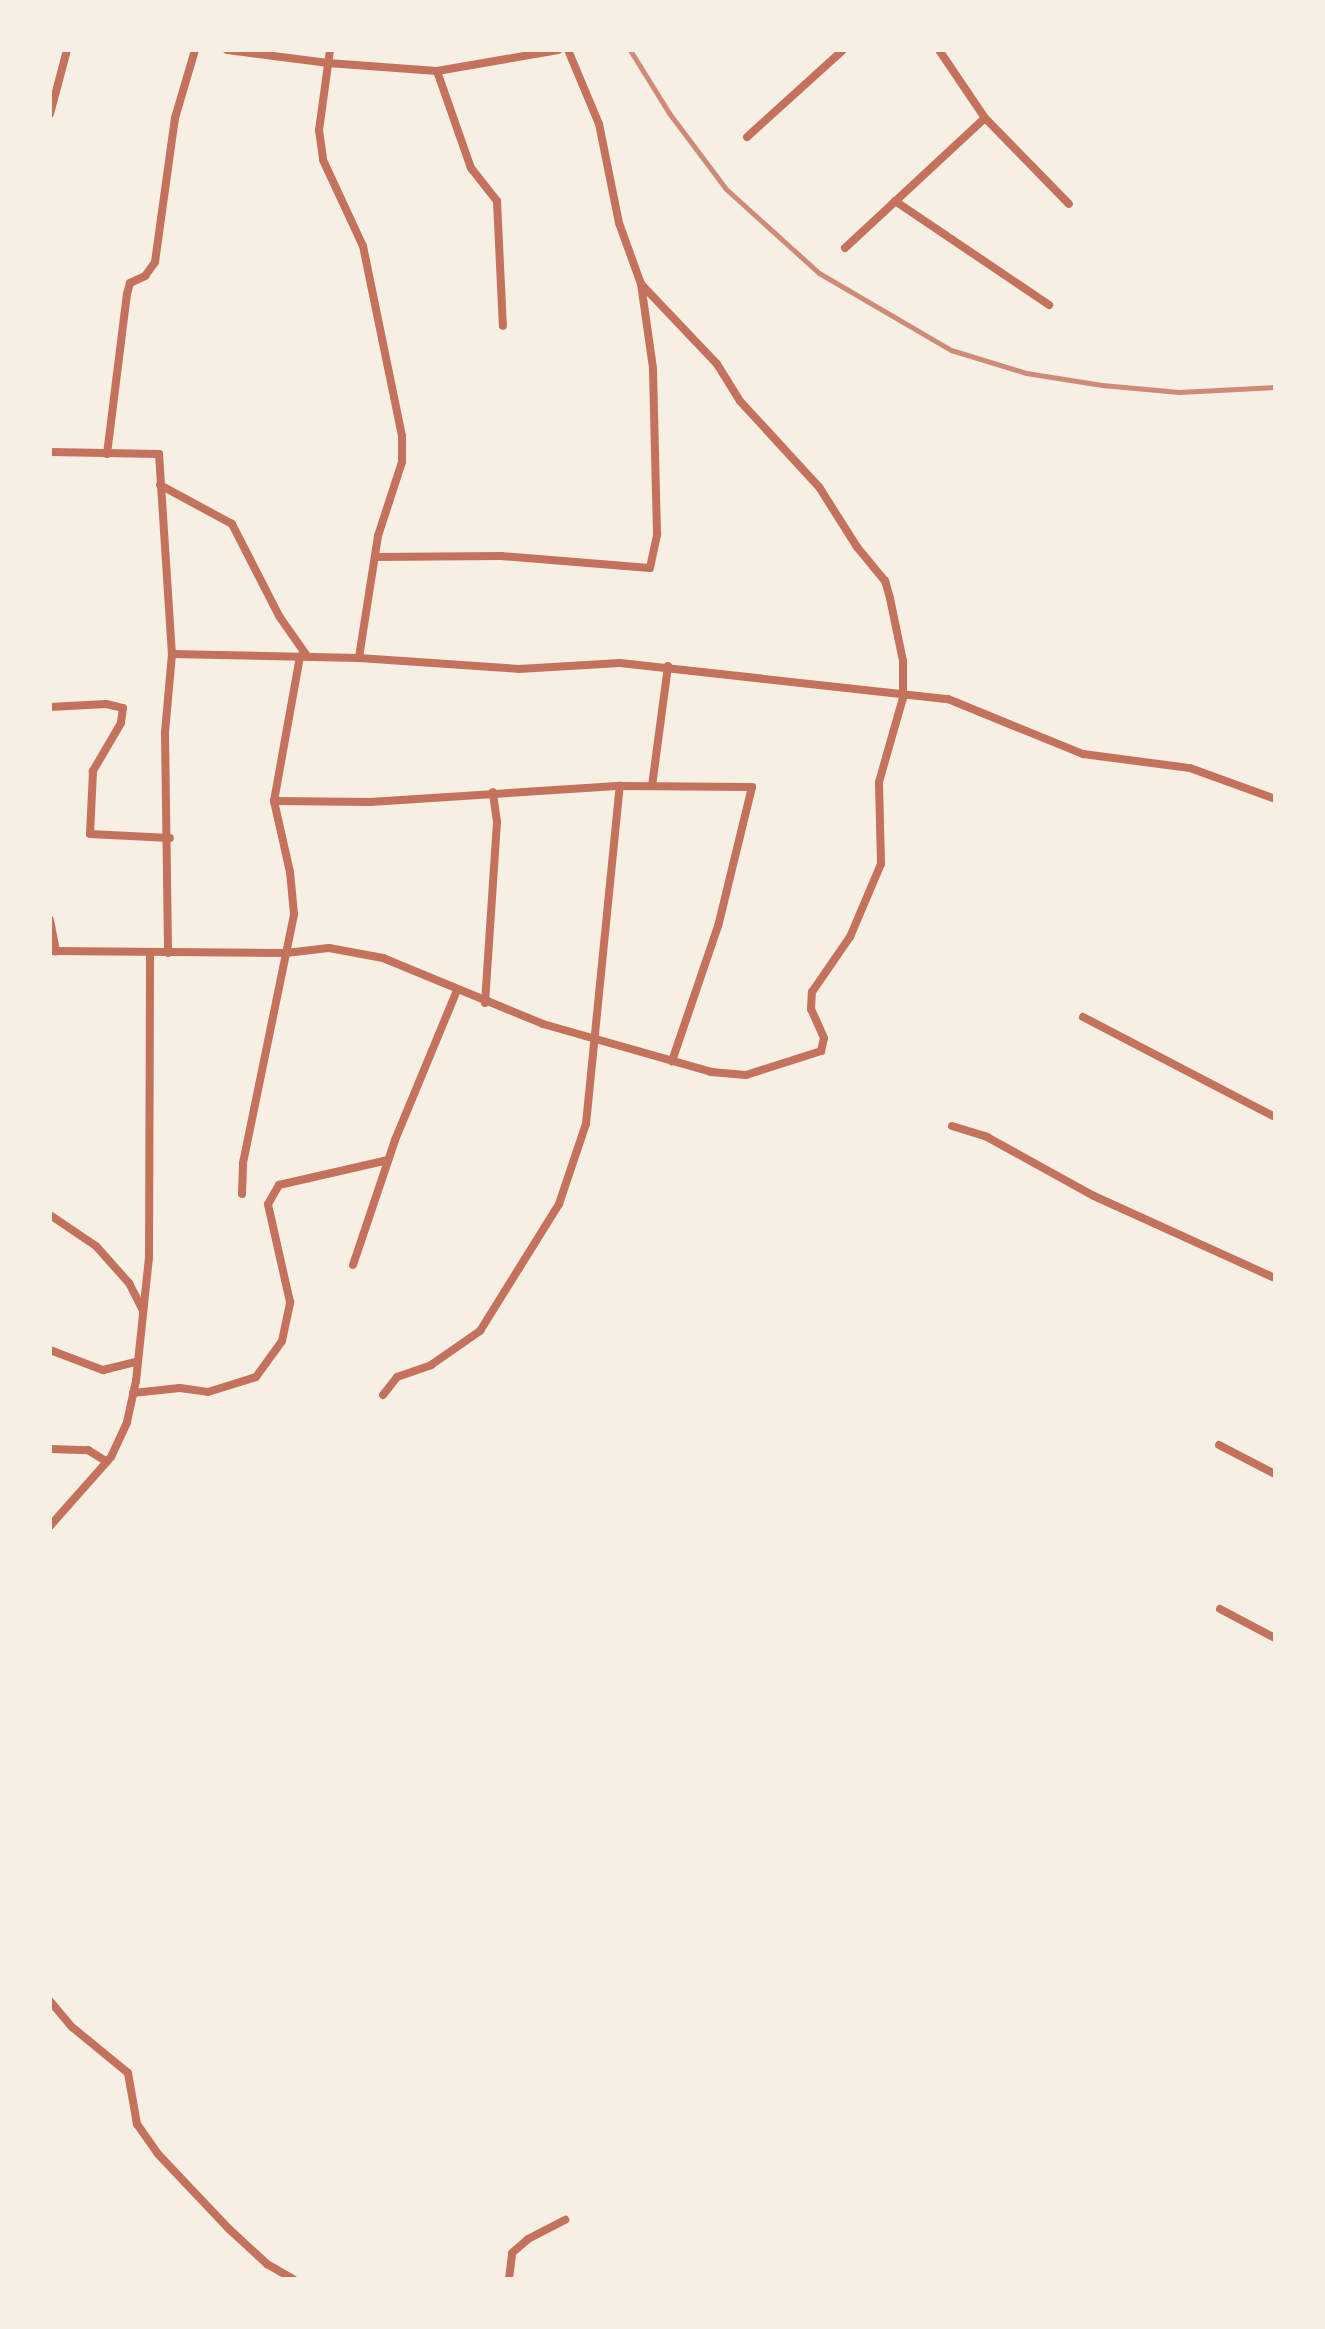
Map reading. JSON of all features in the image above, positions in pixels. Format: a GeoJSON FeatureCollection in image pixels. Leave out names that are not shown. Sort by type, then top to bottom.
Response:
{"type":"FeatureCollection","features":[{"type":"Feature","properties":{"kind":"street"},"geometry":{"type":"LineString","coordinates":[[50,114],[67,50]]}},
{"type":"Feature","properties":{"kind":"street"},"geometry":{"type":"LineString","coordinates":[[108,454],[127,294],[130,284],[145,276],[155,262],[175,118],[194,50]]}},
{"type":"Feature","properties":{"kind":"street"},"geometry":{"type":"LineString","coordinates":[[226,50],[328,64],[437,70],[558,50]]}},
{"type":"Feature","properties":{"kind":"street"},"geometry":{"type":"LineString","coordinates":[[330,50],[319,130],[323,160],[362,246],[402,436],[396,492],[374,557],[358,658]]}},
{"type":"Feature","properties":{"kind":"street"},"geometry":{"type":"LineString","coordinates":[[374,557],[534,558],[650,568],[656,534],[653,368],[642,284],[619,224],[599,124],[568,50]]}},
{"type":"Feature","properties":{"kind":"street"},"geometry":{"type":"LineString","coordinates":[[748,137],[842,50]]}},
{"type":"Feature","properties":{"kind":"street"},"geometry":{"type":"LineString","coordinates":[[940,50],[984,118],[1016,155],[1069,204]]}},
{"type":"Feature","properties":{"kind":"street"},"geometry":{"type":"LineString","coordinates":[[437,70],[471,168],[497,200],[504,326]]}},
{"type":"Feature","properties":{"kind":"street"},"geometry":{"type":"LineString","coordinates":[[846,248],[984,118]]}},
{"type":"Feature","properties":{"kind":"street"},"geometry":{"type":"LineString","coordinates":[[895,200],[1048,305]]}},
{"type":"Feature","properties":{"kind":"street"},"geometry":{"type":"LineString","coordinates":[[50,920],[53,951],[150,955],[249,950],[286,954],[329,948],[384,958],[543,1024],[672,1061],[746,1075],[821,1051],[824,1038],[811,1009],[812,992],[850,937],[881,864],[880,782],[903,698],[903,661],[885,581],[790,450],[740,401],[717,364],[642,284]]}},
{"type":"Feature","properties":{"kind":"street"},"geometry":{"type":"LineString","coordinates":[[50,452],[160,454],[172,654],[166,734],[170,838],[168,954]]}},
{"type":"Feature","properties":{"kind":"street"},"geometry":{"type":"LineString","coordinates":[[160,485],[232,524],[303,656],[274,801],[290,872],[294,914],[243,1163],[242,1194]]}},
{"type":"Feature","properties":{"kind":"street"},"geometry":{"type":"LineString","coordinates":[[172,654],[358,658],[518,668],[620,663],[903,698],[948,699],[1083,754],[1190,768],[1275,799]]}},
{"type":"Feature","properties":{"kind":"street"},"geometry":{"type":"LineString","coordinates":[[652,786],[668,666]]}},
{"type":"Feature","properties":{"kind":"street"},"geometry":{"type":"LineString","coordinates":[[50,707],[106,704],[124,708],[121,724],[93,771],[90,834],[170,838]]}},
{"type":"Feature","properties":{"kind":"street"},"geometry":{"type":"LineString","coordinates":[[274,801],[370,802],[620,786],[752,787],[718,926],[672,1061]]}},
{"type":"Feature","properties":{"kind":"street"},"geometry":{"type":"LineString","coordinates":[[384,1396],[397,1377],[431,1365],[480,1331],[559,1204],[586,1124],[620,786]]}},
{"type":"Feature","properties":{"kind":"street"},"geometry":{"type":"LineString","coordinates":[[485,1003],[497,822],[494,792]]}},
{"type":"Feature","properties":{"kind":"street"},"geometry":{"type":"LineString","coordinates":[[50,1526],[107,1462],[126,1422],[133,1393],[150,1240],[150,955]]}},
{"type":"Feature","properties":{"kind":"street"},"geometry":{"type":"LineString","coordinates":[[353,1265],[388,1160],[457,990]]}},
{"type":"Feature","properties":{"kind":"street"},"geometry":{"type":"LineString","coordinates":[[1083,1017],[1275,1117]]}},
{"type":"Feature","properties":{"kind":"street"},"geometry":{"type":"LineString","coordinates":[[952,1126],[986,1137],[1094,1196],[1275,1278]]}},
{"type":"Feature","properties":{"kind":"street"},"geometry":{"type":"LineString","coordinates":[[133,1393],[180,1388],[208,1392],[256,1377],[282,1341],[290,1302],[268,1204],[279,1186],[388,1160]]}},
{"type":"Feature","properties":{"kind":"street"},"geometry":{"type":"LineString","coordinates":[[50,1215],[96,1246],[130,1283],[144,1314]]}},
{"type":"Feature","properties":{"kind":"street"},"geometry":{"type":"LineString","coordinates":[[50,1350],[103,1370],[138,1360]]}},
{"type":"Feature","properties":{"kind":"street"},"geometry":{"type":"LineString","coordinates":[[1219,1445],[1275,1474]]}},
{"type":"Feature","properties":{"kind":"street"},"geometry":{"type":"LineString","coordinates":[[50,1449],[88,1450],[107,1462]]}},
{"type":"Feature","properties":{"kind":"street"},"geometry":{"type":"LineString","coordinates":[[1220,1608],[1275,1638]]}},
{"type":"Feature","properties":{"kind":"street"},"geometry":{"type":"LineString","coordinates":[[50,2001],[72,2027],[128,2073],[137,2124],[158,2154],[229,2229],[268,2264],[293,2279]]}},
{"type":"Feature","properties":{"kind":"street"},"geometry":{"type":"LineString","coordinates":[[509,2279],[512,2253],[528,2238],[565,2220]]}},
{"type":"Feature","properties":{"kind":"railway"},"geometry":{"type":"LineString","coordinates":[[630,50],[669,113],[726,189],[819,273],[951,350],[1026,373],[1102,385],[1179,392],[1275,387]]}}]}
